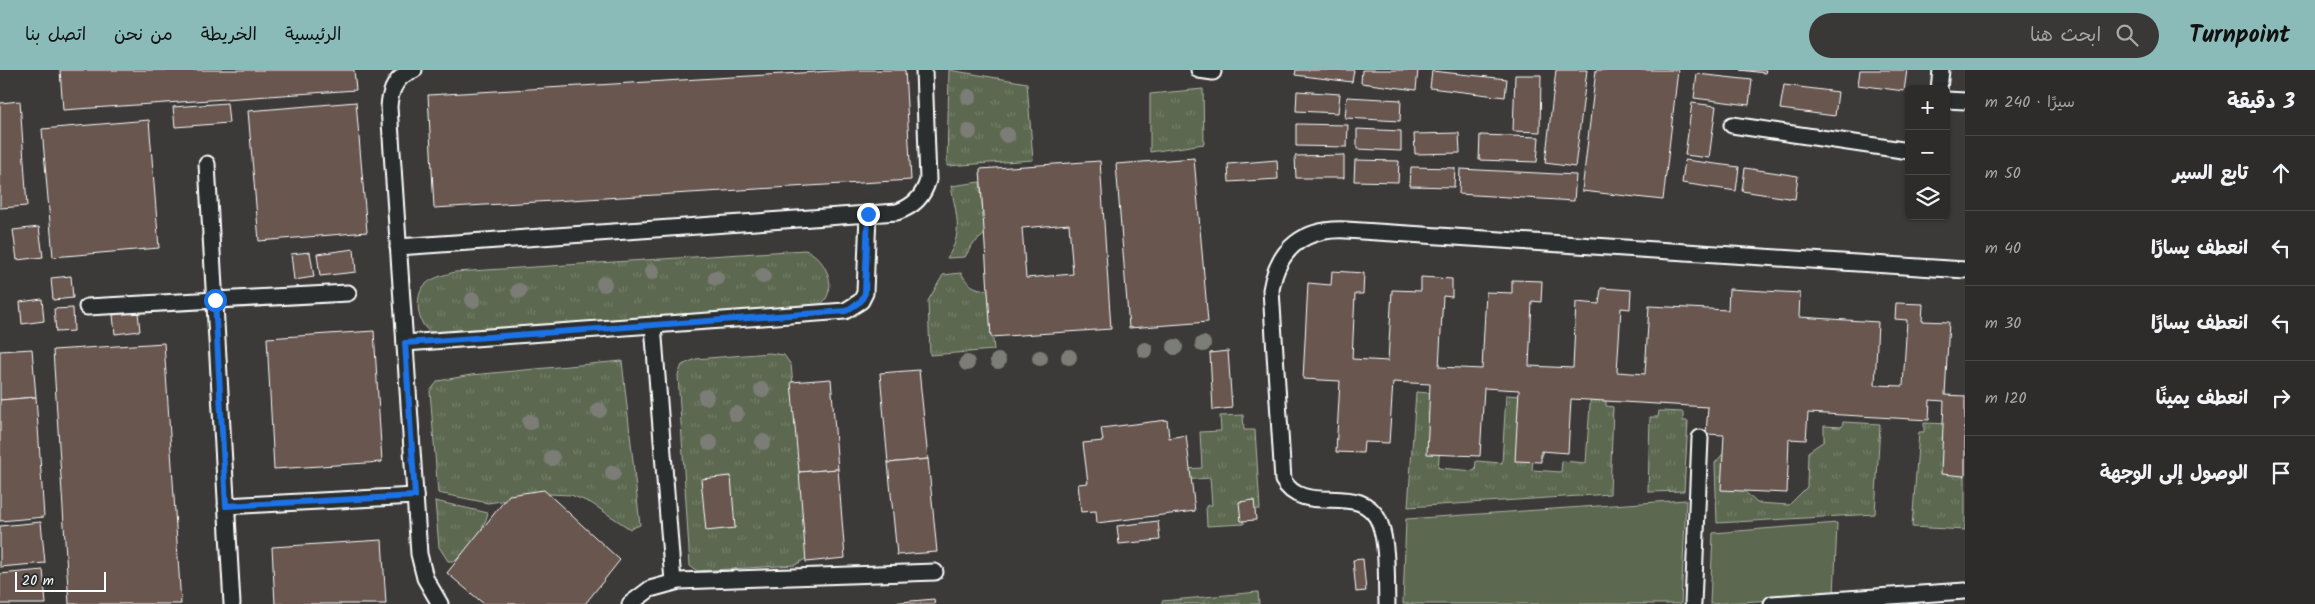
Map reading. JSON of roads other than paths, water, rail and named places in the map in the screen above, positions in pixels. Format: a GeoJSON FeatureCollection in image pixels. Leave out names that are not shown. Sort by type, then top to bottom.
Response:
{"type":"FeatureCollection","features":[{"type":"Feature","properties":{"kind":"lane"},"geometry":{"type":"LineString","coordinates":[[414,70],[400,78],[390,96],[398,247],[419,554],[425,578],[440,604]]}},
{"type":"Feature","properties":{"kind":"lane"},"geometry":{"type":"LineString","coordinates":[[398,247],[897,212],[908,208],[918,201],[928,180],[924,70]]}},
{"type":"Feature","properties":{"kind":"lane"},"geometry":{"type":"LineString","coordinates":[[1939,85],[1941,70]]}},
{"type":"Feature","properties":{"kind":"lane"},"geometry":{"type":"LineString","coordinates":[[1950,100],[1965,101]]}},
{"type":"Feature","properties":{"kind":"lane"},"geometry":{"type":"LineString","coordinates":[[1732,125],[1905,150]]}},
{"type":"Feature","properties":{"kind":"lane"},"geometry":{"type":"LineString","coordinates":[[207,164],[232,604]]}},
{"type":"Feature","properties":{"kind":"lane"},"geometry":{"type":"LineString","coordinates":[[405,343],[846,311],[861,301],[867,283],[868,214]]}},
{"type":"Feature","properties":{"kind":"lane"},"geometry":{"type":"LineString","coordinates":[[1387,604],[1383,533],[1373,512],[1354,500],[1300,497],[1287,487],[1283,480],[1271,290],[1274,275],[1280,261],[1289,249],[1301,239],[1315,232],[1338,230],[1965,270]]}},
{"type":"Feature","properties":{"kind":"lane"},"geometry":{"type":"LineString","coordinates":[[87,307],[348,293]]}},
{"type":"Feature","properties":{"kind":"lane"},"geometry":{"type":"LineString","coordinates":[[653,325],[673,582]]}},
{"type":"Feature","properties":{"kind":"lane"},"geometry":{"type":"LineString","coordinates":[[1693,604],[1700,438]]}},
{"type":"Feature","properties":{"kind":"lane"},"geometry":{"type":"LineString","coordinates":[[226,506],[415,496]]}},
{"type":"Feature","properties":{"kind":"lane"},"geometry":{"type":"LineString","coordinates":[[630,604],[650,589],[673,582],[935,572]]}},
{"type":"Feature","properties":{"kind":"lane"},"geometry":{"type":"LineString","coordinates":[[1772,604],[1965,591]]}}]}
